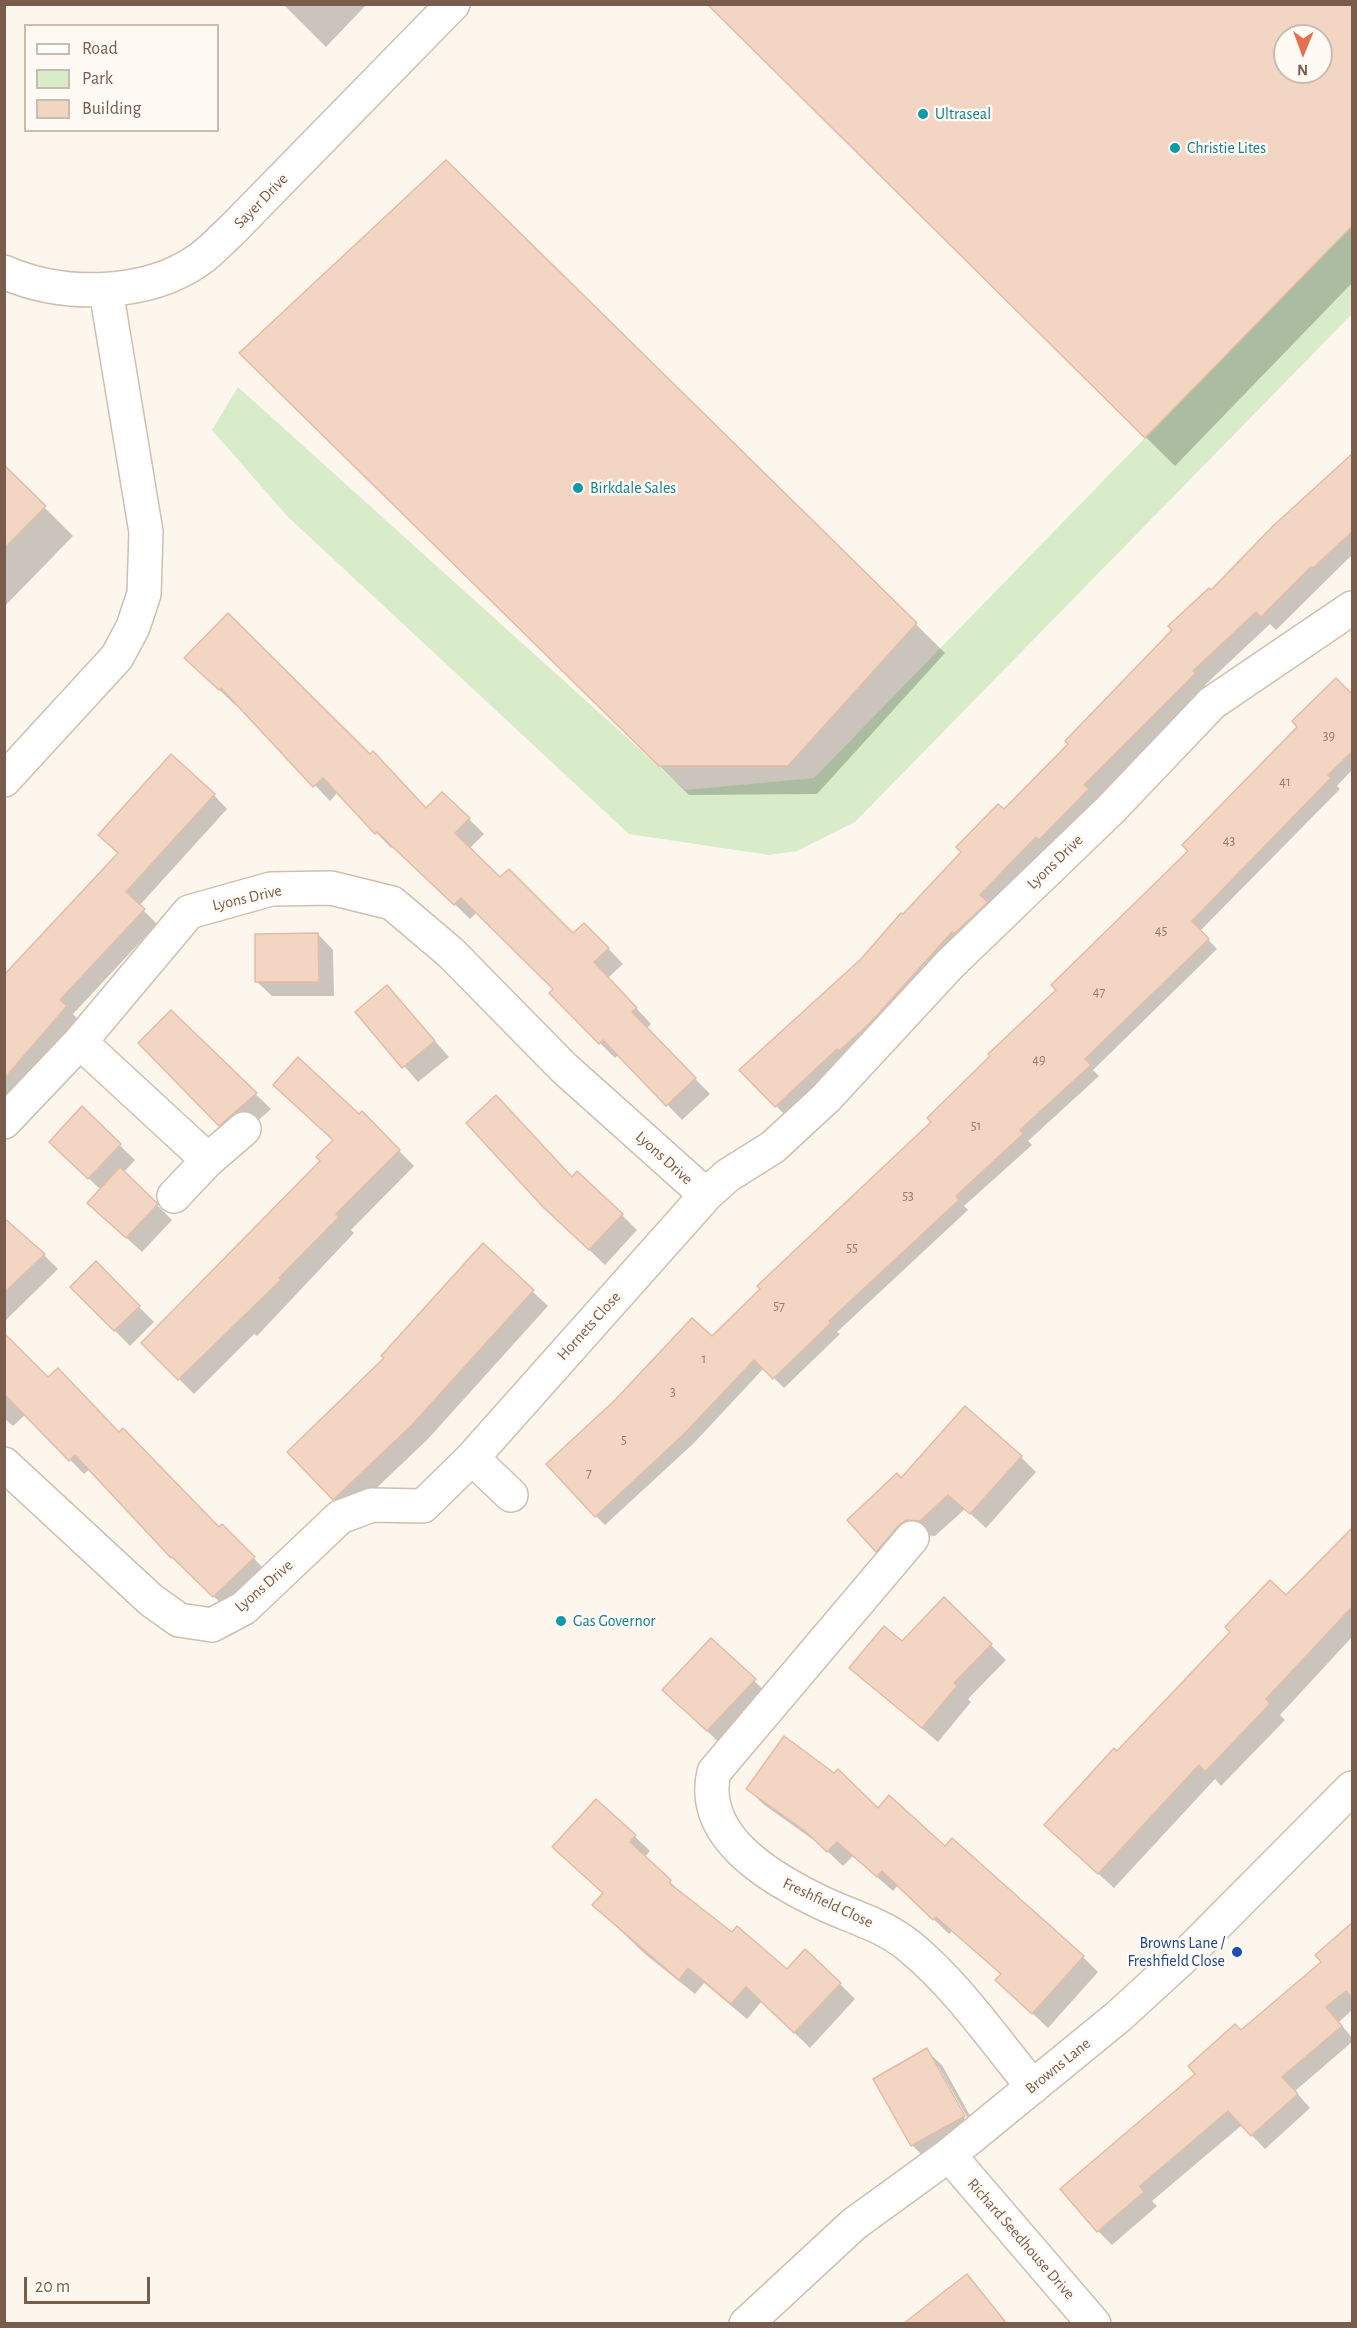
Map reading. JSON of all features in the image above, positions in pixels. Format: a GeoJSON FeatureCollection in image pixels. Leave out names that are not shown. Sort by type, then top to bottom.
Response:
{"type":"FeatureCollection","features":[{"type":"Feature","properties":{"kind":"street","name":"Sayer Drive"},"geometry":{"type":"LineString","coordinates":[[9,272],[64,288],[106,290],[161,278],[199,259],[231,231],[453,4]]}},
{"type":"Feature","properties":{"kind":"street"},"geometry":{"type":"LineString","coordinates":[[4,780],[117,657],[133,627],[144,594],[146,532],[106,290]]}},
{"type":"Feature","properties":{"kind":"street","name":"Lyons Drive"},"geometry":{"type":"LineString","coordinates":[[4,1122],[81,1041],[189,912],[271,889],[331,888],[392,903],[451,953],[564,1068],[706,1195],[728,1176],[773,1147],[826,1098],[950,964],[1111,808],[1212,703],[1353,608]]}},
{"type":"Feature","properties":{"kind":"street"},"geometry":{"type":"LineString","coordinates":[[81,1041],[208,1160]]}},
{"type":"Feature","properties":{"kind":"street"},"geometry":{"type":"LineString","coordinates":[[174,1196],[208,1160],[244,1129]]}},
{"type":"Feature","properties":{"kind":"street","name":"Hornets Close"},"geometry":{"type":"LineString","coordinates":[[423,1506],[472,1458],[706,1195]]}},
{"type":"Feature","properties":{"kind":"street"},"geometry":{"type":"LineString","coordinates":[[472,1458],[511,1495]]}},
{"type":"Feature","properties":{"kind":"street","name":"Lyons Drive"},"geometry":{"type":"LineString","coordinates":[[4,1464],[151,1600],[179,1620],[212,1624],[244,1608],[340,1517],[372,1505],[423,1506]]}},
{"type":"Feature","properties":{"kind":"street","name":"Freshfield Close"},"geometry":{"type":"LineString","coordinates":[[912,1538],[714,1772],[710,1789],[713,1808],[727,1835],[747,1856],[782,1882],[818,1901],[870,1921],[909,1946],[948,1984],[1033,2087]]}},
{"type":"Feature","properties":{"kind":"street","name":"Browns Lane"},"geometry":{"type":"LineString","coordinates":[[746,2324],[854,2224],[949,2155],[1119,2016],[1183,1958],[1353,1788]]}},
{"type":"Feature","properties":{"kind":"street","name":"Richard Seedhouse Drive"},"geometry":{"type":"LineString","coordinates":[[949,2155],[1094,2324]]}},
{"type":"Feature","properties":{"kind":"green space"},"geometry":{"type":"Polygon","coordinates":[[[1352,225],[1352,314],[855,822],[797,851],[769,855],[629,834],[287,516],[212,430],[238,387],[685,790],[814,778],[1352,225]]]}},
{"type":"Feature","properties":{"kind":"building","name":"Christie Lites"},"geometry":{"type":"Polygon","coordinates":[[[707,4],[1353,4],[1353,225],[1145,438],[707,4]]]}},
{"type":"Feature","properties":{"kind":"building","name":"Birkdale Sales"},"geometry":{"type":"Polygon","coordinates":[[[446,160],[917,623],[788,766],[659,766],[239,353],[446,160]]]}},
{"type":"Feature","properties":{"kind":"building"},"geometry":{"type":"Polygon","coordinates":[[[1353,453],[1353,531],[1313,568],[1311,567],[1261,617],[1256,612],[1193,671],[1196,673],[1084,785],[1089,789],[1039,840],[1036,837],[980,895],[988,902],[954,934],[952,932],[870,1023],[839,1051],[837,1049],[775,1107],[739,1070],[861,959],[901,913],[903,914],[961,852],[956,847],[998,804],[1004,809],[1068,744],[1065,741],[1172,630],[1168,626],[1209,588],[1211,590],[1273,526],[1353,453]]]}},
{"type":"Feature","properties":{"kind":"building"},"geometry":{"type":"Polygon","coordinates":[[[4,465],[46,506],[4,549],[4,465]]]}},
{"type":"Feature","properties":{"kind":"building"},"geometry":{"type":"Polygon","coordinates":[[[228,613],[370,754],[373,751],[426,808],[442,792],[470,818],[455,833],[500,877],[509,869],[573,933],[584,923],[609,948],[594,962],[637,1008],[632,1012],[696,1078],[666,1106],[603,1040],[599,1044],[549,993],[553,989],[461,898],[454,905],[377,832],[375,834],[323,778],[313,787],[221,688],[219,690],[184,658],[228,613]]]}},
{"type":"Feature","properties":{"kind":"building"},"geometry":{"type":"Polygon","coordinates":[[[1336,678],[1353,695],[1353,751],[1328,775],[1331,778],[1192,921],[1209,939],[1085,1059],[1091,1065],[1020,1130],[1023,1134],[956,1196],[959,1200],[829,1321],[831,1323],[773,1379],[754,1360],[684,1434],[595,1517],[546,1464],[615,1400],[692,1318],[712,1336],[760,1289],[757,1286],[931,1122],[927,1118],[990,1056],[988,1054],[1056,990],[1051,985],[1188,851],[1182,845],[1297,727],[1292,721],[1336,678]]]}},
{"type":"Feature","properties":{"kind":"building"},"geometry":{"type":"Polygon","coordinates":[[[171,754],[215,794],[126,892],[145,909],[60,1000],[67,1006],[4,1079],[4,975],[118,853],[98,835],[171,754]]]}},
{"type":"Feature","properties":{"kind":"building"},"geometry":{"type":"Polygon","coordinates":[[[318,933],[319,982],[255,982],[255,934],[318,933]]]}},
{"type":"Feature","properties":{"kind":"building"},"geometry":{"type":"Polygon","coordinates":[[[387,985],[435,1041],[402,1068],[355,1012],[387,985]]]}},
{"type":"Feature","properties":{"kind":"building"},"geometry":{"type":"Polygon","coordinates":[[[171,1010],[257,1093],[219,1126],[138,1043],[171,1010]]]}},
{"type":"Feature","properties":{"kind":"building"},"geometry":{"type":"Polygon","coordinates":[[[298,1057],[359,1114],[362,1111],[400,1150],[336,1214],[339,1217],[279,1278],[281,1280],[178,1380],[141,1343],[320,1161],[316,1157],[333,1140],[273,1085],[298,1057]]]}},
{"type":"Feature","properties":{"kind":"building"},"geometry":{"type":"Polygon","coordinates":[[[496,1095],[572,1177],[577,1171],[623,1214],[589,1250],[543,1207],[466,1123],[496,1095]]]}},
{"type":"Feature","properties":{"kind":"building"},"geometry":{"type":"Polygon","coordinates":[[[82,1106],[121,1144],[88,1179],[49,1142],[82,1106]]]}},
{"type":"Feature","properties":{"kind":"building"},"geometry":{"type":"Polygon","coordinates":[[[120,1167],[158,1204],[126,1238],[87,1203],[120,1167]]]}},
{"type":"Feature","properties":{"kind":"building"},"geometry":{"type":"Polygon","coordinates":[[[4,1218],[45,1254],[4,1293],[4,1218]]]}},
{"type":"Feature","properties":{"kind":"building"},"geometry":{"type":"Polygon","coordinates":[[[483,1243],[534,1290],[412,1425],[333,1500],[287,1452],[384,1358],[381,1356],[483,1243]]]}},
{"type":"Feature","properties":{"kind":"building"},"geometry":{"type":"Polygon","coordinates":[[[96,1261],[140,1306],[114,1331],[70,1287],[96,1261]]]}},
{"type":"Feature","properties":{"kind":"building"},"geometry":{"type":"Polygon","coordinates":[[[4,1333],[48,1377],[58,1368],[119,1432],[123,1428],[219,1527],[222,1524],[255,1557],[213,1597],[171,1558],[75,1455],[69,1461],[4,1394],[4,1333]]]}},
{"type":"Feature","properties":{"kind":"building"},"geometry":{"type":"Polygon","coordinates":[[[965,1406],[1022,1456],[970,1514],[948,1495],[920,1521],[906,1520],[898,1526],[876,1552],[847,1520],[897,1473],[901,1478],[965,1406]]]}},
{"type":"Feature","properties":{"kind":"building"},"geometry":{"type":"Polygon","coordinates":[[[1353,1527],[1353,1606],[1266,1699],[1270,1704],[1205,1772],[1199,1765],[1098,1874],[1044,1825],[1114,1748],[1117,1751],[1230,1632],[1225,1627],[1270,1580],[1286,1595],[1353,1527]]]}},
{"type":"Feature","properties":{"kind":"building"},"geometry":{"type":"Polygon","coordinates":[[[944,1597],[992,1644],[954,1683],[957,1686],[922,1728],[849,1668],[884,1626],[902,1641],[944,1597]]]}},
{"type":"Feature","properties":{"kind":"building"},"geometry":{"type":"Polygon","coordinates":[[[711,1638],[756,1679],[707,1731],[662,1690],[711,1638]]]}},
{"type":"Feature","properties":{"kind":"building"},"geometry":{"type":"Polygon","coordinates":[[[784,1736],[834,1773],[838,1769],[878,1808],[889,1795],[945,1846],[952,1838],[1084,1956],[1032,2014],[995,1980],[1001,1974],[936,1917],[933,1920],[882,1871],[877,1877],[837,1842],[827,1852],[805,1831],[746,1789],[784,1736]]]}},
{"type":"Feature","properties":{"kind":"building"},"geometry":{"type":"Polygon","coordinates":[[[596,1799],[636,1835],[630,1842],[671,1880],[669,1883],[732,1932],[737,1926],[787,1969],[805,1949],[841,1983],[794,2033],[746,1987],[731,2004],[688,1968],[679,1980],[592,1905],[603,1893],[552,1847],[596,1799]]]}},
{"type":"Feature","properties":{"kind":"building"},"geometry":{"type":"Polygon","coordinates":[[[1353,1922],[1353,1999],[1346,1991],[1326,2007],[1342,2026],[1282,2077],[1298,2094],[1251,2136],[1228,2111],[1140,2186],[1144,2192],[1097,2232],[1060,2189],[1195,2074],[1188,2066],[1235,2024],[1241,2030],[1321,1962],[1315,1955],[1353,1922]]]}},
{"type":"Feature","properties":{"kind":"building"},"geometry":{"type":"Polygon","coordinates":[[[927,2048],[965,2116],[911,2146],[873,2079],[927,2048]]]}},
{"type":"Feature","properties":{"kind":"building"},"geometry":{"type":"Polygon","coordinates":[[[967,2274],[1007,2324],[903,2324],[946,2290],[967,2274]]]}},
{"type":"Feature","properties":{"kind":"place","name":"Ultraseal"},"geometry":{"type":"Point","coordinates":[923,114]}},
{"type":"Feature","properties":{"kind":"place","name":"Christie Lites"},"geometry":{"type":"Point","coordinates":[1175,148]}},
{"type":"Feature","properties":{"kind":"place","name":"Birkdale Sales"},"geometry":{"type":"Point","coordinates":[578,488]}},
{"type":"Feature","properties":{"kind":"place","name":"Gas Governor"},"geometry":{"type":"Point","coordinates":[561,1621]}},
{"type":"Feature","properties":{"kind":"place","name":"Browns Lane / Freshfield Close"},"geometry":{"type":"Point","coordinates":[1237,1952]}}]}
